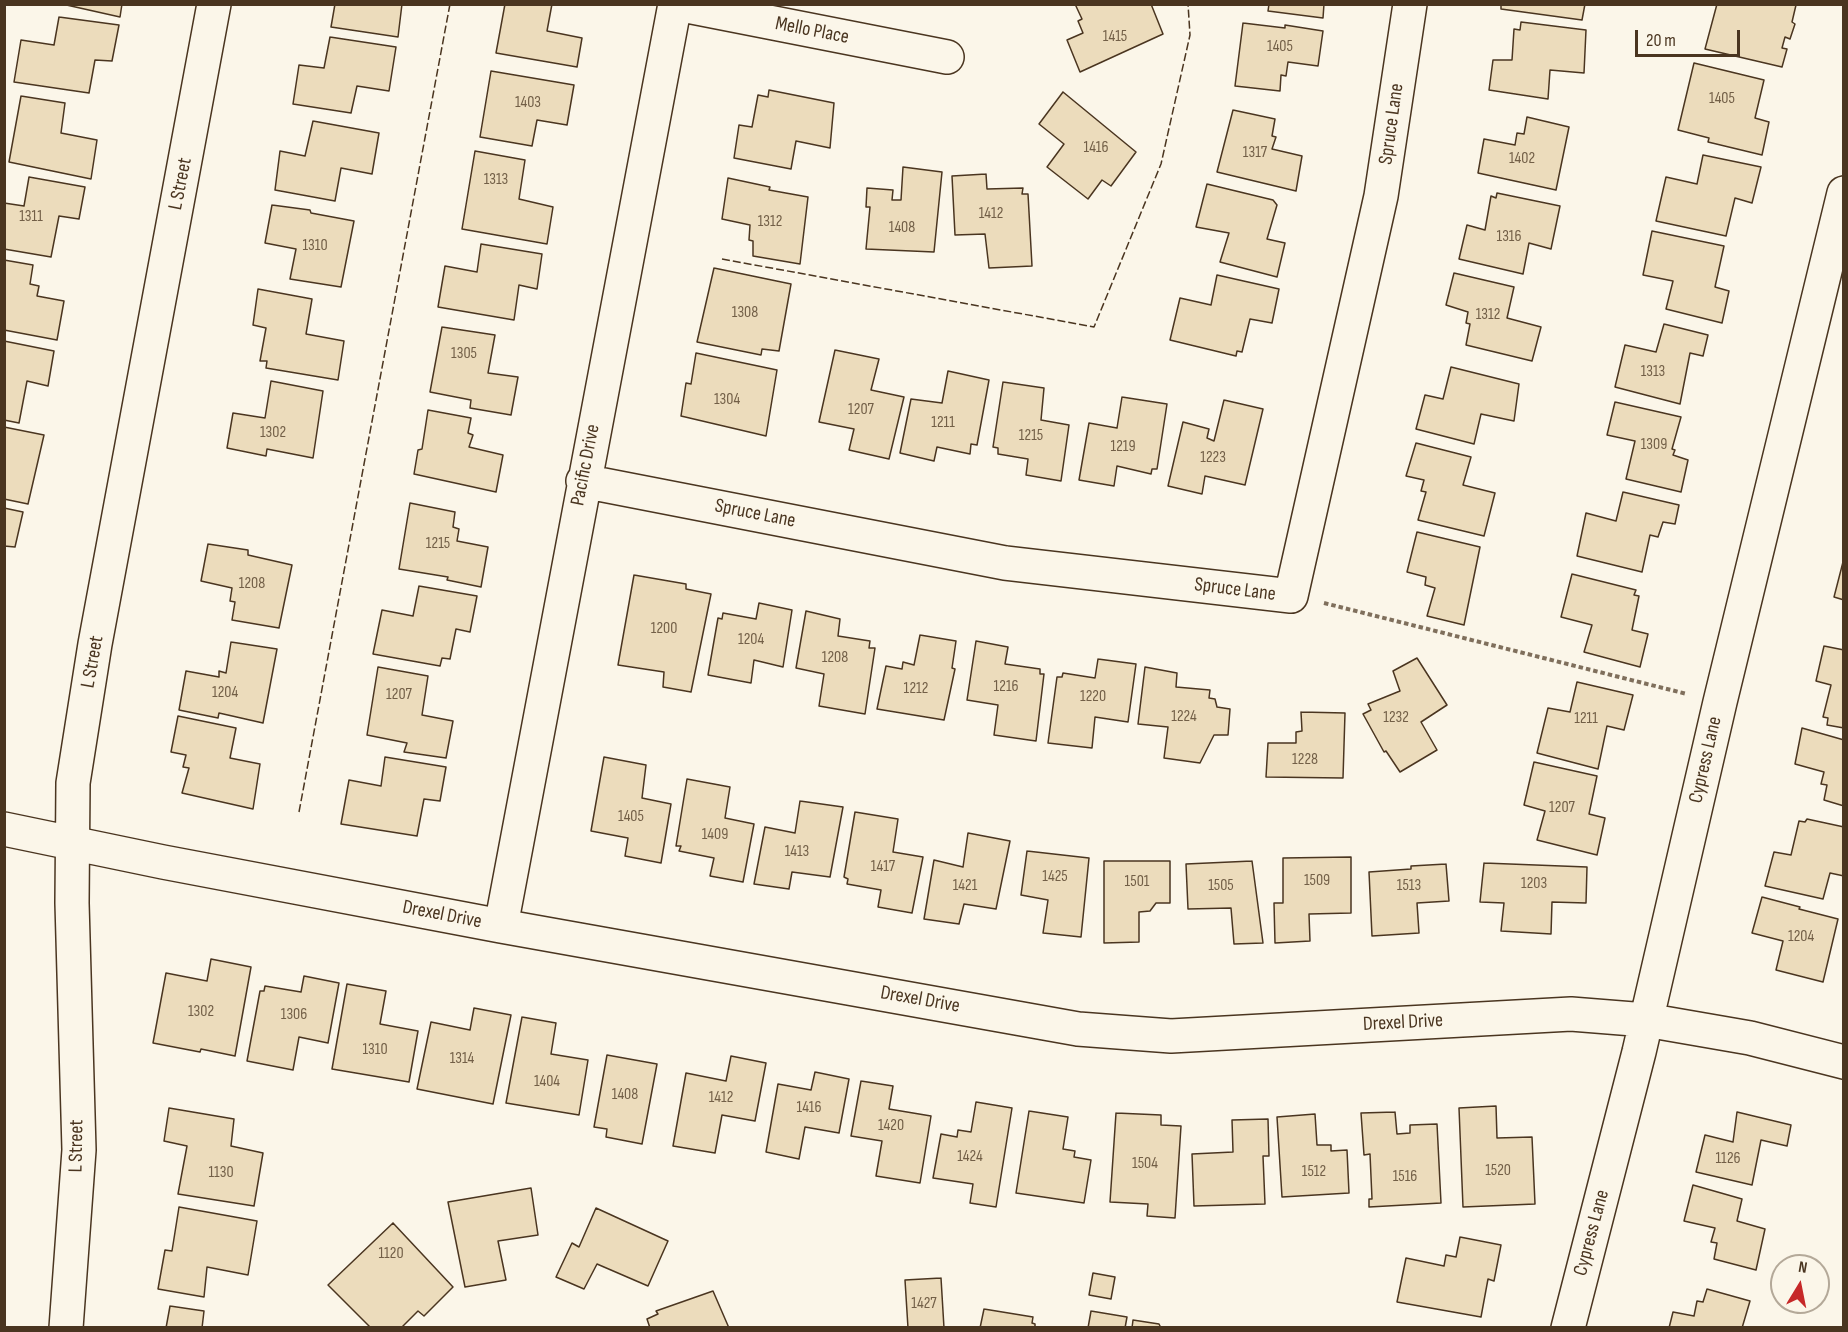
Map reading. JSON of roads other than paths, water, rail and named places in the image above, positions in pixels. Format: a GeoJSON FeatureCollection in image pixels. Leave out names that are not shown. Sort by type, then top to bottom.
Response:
{"type":"FeatureCollection","features":[{"type":"Feature","properties":{"kind":"street","name":"L Street"},"geometry":{"type":"LineString","coordinates":[[66,1328],[79,1150],[72,903],[73,783],[95,644],[214,4]]}},
{"type":"Feature","properties":{"kind":"street","name":"Mello Place"},"geometry":{"type":"LineString","coordinates":[[676,4],[947,57]]}},
{"type":"Feature","properties":{"kind":"street","name":"Pacific Drive"},"geometry":{"type":"LineString","coordinates":[[501,926],[583,481],[676,4]]}},
{"type":"Feature","properties":{"kind":"street","name":"Spruce Lane"},"geometry":{"type":"LineString","coordinates":[[583,481],[1005,563],[1291,597],[1382,196],[1410,4]]}},
{"type":"Feature","properties":{"kind":"street","name":"Cypress Lane"},"geometry":{"type":"LineString","coordinates":[[1568,1328],[1646,1020],[1720,702],[1844,193]]}},
{"type":"Feature","properties":{"kind":"street","name":"Drexel Drive"},"geometry":{"type":"LineString","coordinates":[[4,829],[162,862],[501,926],[1078,1029],[1171,1036],[1571,1014],[1646,1020],[1750,1038],[1844,1062]]}}]}
